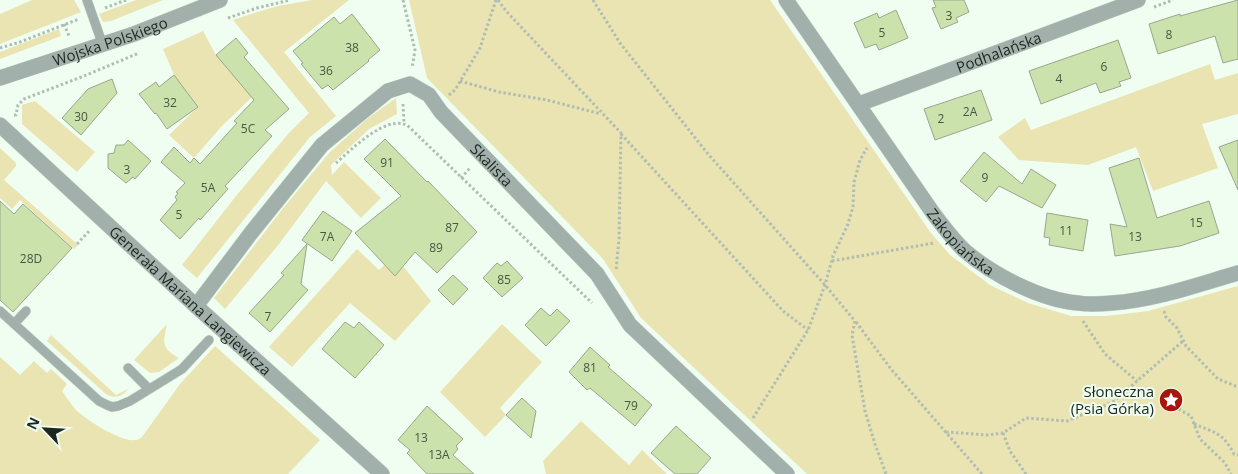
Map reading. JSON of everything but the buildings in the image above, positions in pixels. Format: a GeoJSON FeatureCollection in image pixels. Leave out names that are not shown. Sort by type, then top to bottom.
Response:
{"type":"FeatureCollection","features":[{"type":"Feature","properties":{"kind":"street","name":"Wojska Polskiego"},"geometry":{"type":"LineString","coordinates":[[0,78],[134,34],[220,0]]}},
{"type":"Feature","properties":{"kind":"street","name":"Zakopiańska"},"geometry":{"type":"LineString","coordinates":[[786,0],[950,236],[976,260],[998,275],[1040,294],[1078,304],[1112,303],[1161,295],[1238,273]]}},
{"type":"Feature","properties":{"kind":"street","name":"Podhalańska"},"geometry":{"type":"LineString","coordinates":[[859,104],[1143,5]]}},
{"type":"Feature","properties":{"kind":"street","name":"Skalista"},"geometry":{"type":"LineString","coordinates":[[410,84],[429,95],[441,112],[597,274],[630,325],[787,474]]}},
{"type":"Feature","properties":{"kind":"street"},"geometry":{"type":"LineString","coordinates":[[196,306],[322,145],[388,91],[410,84]]}},
{"type":"Feature","properties":{"kind":"street","name":"Generała Mariana Langiewicza"},"geometry":{"type":"LineString","coordinates":[[0,125],[382,474]]}},
{"type":"Feature","properties":{"kind":"lane"},"geometry":{"type":"LineString","coordinates":[[87,0],[100,37]]}},
{"type":"Feature","properties":{"kind":"lane"},"geometry":{"type":"LineString","coordinates":[[0,311],[99,401],[112,407],[123,405],[182,369],[209,340]]}},
{"type":"Feature","properties":{"kind":"lane"},"geometry":{"type":"LineString","coordinates":[[14,324],[26,311]]}},
{"type":"Feature","properties":{"kind":"lane"},"geometry":{"type":"LineString","coordinates":[[128,368],[150,389]]}},
{"type":"Feature","properties":{"kind":"path"},"geometry":{"type":"LineString","coordinates":[[0,48],[20,42],[126,0]]}},
{"type":"Feature","properties":{"kind":"path"},"geometry":{"type":"LineString","coordinates":[[226,18],[290,0]]}},
{"type":"Feature","properties":{"kind":"path"},"geometry":{"type":"LineString","coordinates":[[403,0],[415,50],[410,84]]}},
{"type":"Feature","properties":{"kind":"path"},"geometry":{"type":"LineString","coordinates":[[436,104],[455,90],[480,48],[497,0]]}},
{"type":"Feature","properties":{"kind":"path"},"geometry":{"type":"LineString","coordinates":[[497,0],[783,311],[808,330]]}},
{"type":"Feature","properties":{"kind":"path"},"geometry":{"type":"LineString","coordinates":[[593,0],[620,43],[708,154],[825,285],[891,369],[982,474]]}},
{"type":"Feature","properties":{"kind":"path"},"geometry":{"type":"LineString","coordinates":[[1143,5],[1173,0]]}},
{"type":"Feature","properties":{"kind":"path"},"geometry":{"type":"LineString","coordinates":[[64,24],[69,37]]}},
{"type":"Feature","properties":{"kind":"path"},"geometry":{"type":"LineString","coordinates":[[13,115],[16,114],[18,105],[24,99],[145,51]]}},
{"type":"Feature","properties":{"kind":"path"},"geometry":{"type":"LineString","coordinates":[[82,71],[84,76]]}},
{"type":"Feature","properties":{"kind":"path"},"geometry":{"type":"LineString","coordinates":[[460,81],[499,92],[547,100],[602,114]]}},
{"type":"Feature","properties":{"kind":"path"},"geometry":{"type":"LineString","coordinates":[[336,163],[370,134],[395,123],[404,123],[594,305]]}},
{"type":"Feature","properties":{"kind":"path"},"geometry":{"type":"LineString","coordinates":[[613,298],[619,238],[621,133]]}},
{"type":"Feature","properties":{"kind":"path"},"geometry":{"type":"LineString","coordinates":[[743,433],[808,330],[825,285],[833,256],[848,224],[853,207],[854,182],[860,160],[871,141],[880,135]]}},
{"type":"Feature","properties":{"kind":"path"},"geometry":{"type":"LineString","coordinates":[[76,244],[88,232]]}},
{"type":"Feature","properties":{"kind":"path"},"geometry":{"type":"LineString","coordinates":[[832,261],[943,242],[950,236]]}},
{"type":"Feature","properties":{"kind":"path"},"geometry":{"type":"LineString","coordinates":[[1161,295],[1166,317],[1176,328],[1186,346],[1218,379],[1238,387]]}},
{"type":"Feature","properties":{"kind":"path"},"geometry":{"type":"LineString","coordinates":[[1078,304],[1078,313],[1105,354],[1137,381]]}},
{"type":"Feature","properties":{"kind":"path"},"geometry":{"type":"LineString","coordinates":[[855,321],[852,335],[864,403],[875,444],[886,474]]}},
{"type":"Feature","properties":{"kind":"path"},"geometry":{"type":"LineString","coordinates":[[946,432],[981,435],[1003,433],[1026,418],[1067,421],[1113,402],[1183,341]]}},
{"type":"Feature","properties":{"kind":"path"},"geometry":{"type":"LineString","coordinates":[[1177,404],[1180,410],[1191,416],[1200,439],[1225,463],[1231,474]]}},
{"type":"Feature","properties":{"kind":"path"},"geometry":{"type":"LineString","coordinates":[[1194,424],[1217,433],[1228,441],[1234,454],[1238,455]]}},
{"type":"Feature","properties":{"kind":"path"},"geometry":{"type":"LineString","coordinates":[[1003,433],[1010,450],[1026,474]]}},
{"type":"Feature","properties":{"kind":"shaded area"},"geometry":{"type":"Polygon","coordinates":[[[32,0],[74,0],[81,12],[0,44],[0,14],[32,0]]]}},
{"type":"Feature","properties":{"kind":"shaded area"},"geometry":{"type":"Polygon","coordinates":[[[136,0],[163,0],[111,21],[103,22],[99,14],[136,0]]]}},
{"type":"Feature","properties":{"kind":"shaded area"},"geometry":{"type":"Polygon","coordinates":[[[312,0],[349,0],[284,52],[336,116],[310,137],[197,278],[182,265],[236,196],[288,134],[309,113],[233,20],[278,6],[312,0]]]}},
{"type":"Feature","properties":{"kind":"shaded area"},"geometry":{"type":"Polygon","coordinates":[[[409,0],[770,0],[931,233],[950,255],[990,285],[1028,303],[1071,316],[1107,316],[1148,311],[1238,286],[1238,474],[807,474],[641,318],[603,259],[427,78],[409,0]]]}},
{"type":"Feature","properties":{"kind":"shaded area"},"geometry":{"type":"Polygon","coordinates":[[[59,29],[61,36],[0,59],[0,52],[59,29]]]}},
{"type":"Feature","properties":{"kind":"shaded area"},"geometry":{"type":"Polygon","coordinates":[[[203,31],[216,55],[252,97],[221,127],[194,158],[169,135],[198,107],[174,75],[163,49],[203,31]]]}},
{"type":"Feature","properties":{"kind":"shaded area"},"geometry":{"type":"Polygon","coordinates":[[[1210,64],[1215,80],[1238,73],[1238,114],[1202,124],[1218,168],[1153,191],[1136,147],[1088,165],[1019,160],[998,137],[1025,118],[1031,130],[1210,64]]]}},
{"type":"Feature","properties":{"kind":"shaded area"},"geometry":{"type":"Polygon","coordinates":[[[396,98],[397,114],[369,129],[331,165],[332,175],[344,162],[381,198],[361,218],[326,181],[279,244],[225,309],[214,298],[284,207],[330,152],[367,119],[396,98]]]}},
{"type":"Feature","properties":{"kind":"shaded area"},"geometry":{"type":"Polygon","coordinates":[[[35,101],[95,152],[77,172],[22,124],[22,105],[35,101]]]}},
{"type":"Feature","properties":{"kind":"shaded area"},"geometry":{"type":"Polygon","coordinates":[[[0,148],[16,163],[16,166],[4,180],[77,244],[74,249],[20,200],[12,209],[0,198],[0,148]]]}},
{"type":"Feature","properties":{"kind":"shaded area"},"geometry":{"type":"Polygon","coordinates":[[[357,249],[379,270],[394,255],[431,301],[395,341],[350,303],[292,367],[269,347],[357,249]]]}},
{"type":"Feature","properties":{"kind":"shaded area"},"geometry":{"type":"Polygon","coordinates":[[[167,324],[164,340],[166,348],[179,358],[159,372],[150,373],[134,360],[167,324]]]}},
{"type":"Feature","properties":{"kind":"shaded area"},"geometry":{"type":"Polygon","coordinates":[[[502,324],[542,362],[500,408],[506,415],[485,437],[440,392],[502,324]]]}},
{"type":"Feature","properties":{"kind":"shaded area"},"geometry":{"type":"Polygon","coordinates":[[[51,335],[116,395],[128,389],[118,396],[106,394],[47,341],[51,335]]]}},
{"type":"Feature","properties":{"kind":"shaded area"},"geometry":{"type":"Polygon","coordinates":[[[215,346],[320,440],[288,474],[0,474],[0,357],[20,375],[34,361],[47,373],[51,369],[67,384],[62,391],[76,410],[121,438],[136,440],[142,437],[180,384],[215,346]]]}},
{"type":"Feature","properties":{"kind":"shaded area"},"geometry":{"type":"Polygon","coordinates":[[[581,421],[629,465],[642,450],[667,474],[546,474],[543,461],[581,421]]]}},
{"type":"Feature","properties":{"kind":"place","name":"Słoneczna (Psia Górka)"},"geometry":{"type":"Point","coordinates":[1171,400]}}]}
